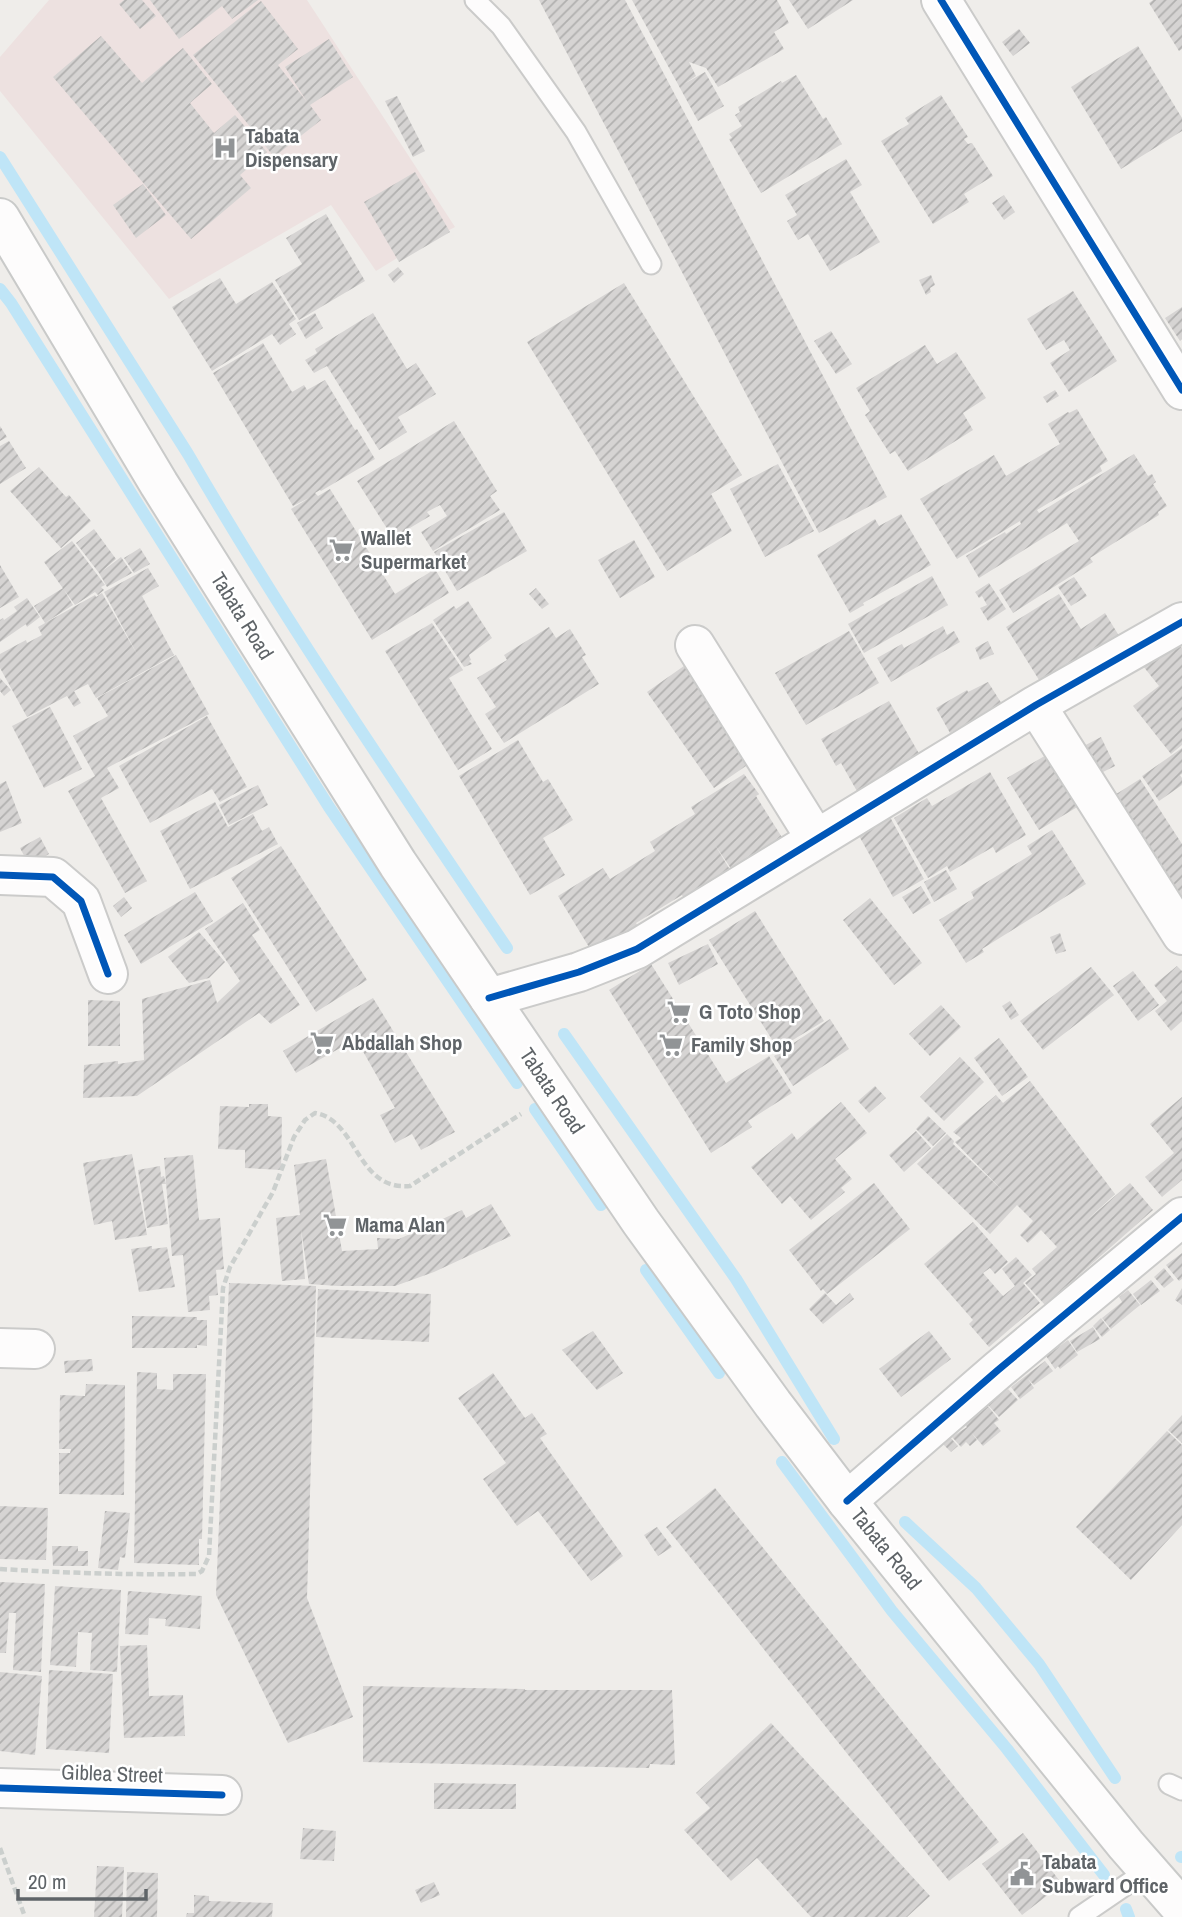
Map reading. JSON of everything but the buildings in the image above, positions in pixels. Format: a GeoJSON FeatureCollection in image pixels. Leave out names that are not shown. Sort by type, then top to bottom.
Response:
{"type":"FeatureCollection","features":[{"type":"Feature","properties":{"kind":"street"},"geometry":{"type":"LineString","coordinates":[[941,0],[1182,390]]}},
{"type":"Feature","properties":{"kind":"street","name":"Tabata Road"},"geometry":{"type":"LineString","coordinates":[[0,218],[159,484],[398,864],[641,1222],[765,1394],[847,1501],[1126,1846],[1182,1909]]}},
{"type":"Feature","properties":{"kind":"street"},"geometry":{"type":"LineString","coordinates":[[489,998],[579,972],[637,949],[1036,705],[1182,622]]}},
{"type":"Feature","properties":{"kind":"street"},"geometry":{"type":"LineString","coordinates":[[695,645],[816,839]]}},
{"type":"Feature","properties":{"kind":"street"},"geometry":{"type":"LineString","coordinates":[[1036,705],[1182,935]]}},
{"type":"Feature","properties":{"kind":"street"},"geometry":{"type":"LineString","coordinates":[[0,875],[53,877],[81,901],[108,974]]}},
{"type":"Feature","properties":{"kind":"street"},"geometry":{"type":"LineString","coordinates":[[847,1501],[998,1370],[1178,1227]]}},
{"type":"Feature","properties":{"kind":"street","name":"Giblea Street"},"geometry":{"type":"LineString","coordinates":[[0,1787],[222,1795]]}},
{"type":"Feature","properties":{"kind":"lane"},"geometry":{"type":"LineString","coordinates":[[475,0],[501,26],[576,132],[650,264]]}},
{"type":"Feature","properties":{"kind":"lane"},"geometry":{"type":"LineString","coordinates":[[1079,1917],[1148,1870]]}},
{"type":"Feature","properties":{"kind":"path"},"geometry":{"type":"LineString","coordinates":[[0,1569],[138,1574],[202,1571],[209,1556],[223,1288],[230,1267],[273,1192],[293,1137],[304,1120],[315,1112],[326,1114],[344,1133],[377,1178],[397,1188],[410,1186],[554,1093]]}},
{"type":"Feature","properties":{"kind":"path"},"geometry":{"type":"LineString","coordinates":[[0,1849],[25,1917]]}},
{"type":"Feature","properties":{"kind":"shaded area","name":"Tabata Dispensary"},"geometry":{"type":"Polygon","coordinates":[[[49,0],[307,0],[455,227],[376,271],[331,205],[169,299],[0,91],[0,57],[49,0]]]}},
{"type":"Feature","properties":{"kind":"waterway"},"geometry":{"type":"LineString","coordinates":[[0,157],[303,642],[507,948]]}},
{"type":"Feature","properties":{"kind":"waterway"},"geometry":{"type":"LineString","coordinates":[[0,289],[329,807],[517,1083]]}},
{"type":"Feature","properties":{"kind":"waterway"},"geometry":{"type":"LineString","coordinates":[[564,1034],[736,1279],[834,1439]]}},
{"type":"Feature","properties":{"kind":"waterway"},"geometry":{"type":"LineString","coordinates":[[535,1109],[601,1205]]}},
{"type":"Feature","properties":{"kind":"waterway"},"geometry":{"type":"LineString","coordinates":[[646,1270],[719,1373]]}},
{"type":"Feature","properties":{"kind":"waterway"},"geometry":{"type":"LineString","coordinates":[[782,1462],[892,1611],[1007,1749],[1104,1875]]}},
{"type":"Feature","properties":{"kind":"waterway"},"geometry":{"type":"LineString","coordinates":[[905,1522],[976,1588],[1039,1664],[1115,1778]]}},
{"type":"Feature","properties":{"kind":"waterway"},"geometry":{"type":"LineString","coordinates":[[1126,1909],[1129,1917]]}},
{"type":"Feature","properties":{"kind":"cycle path"},"geometry":{"type":"LineString","coordinates":[[941,0],[1182,390]]}},
{"type":"Feature","properties":{"kind":"cycle path"},"geometry":{"type":"LineString","coordinates":[[489,998],[579,972],[637,949],[1036,705],[1182,622]]}},
{"type":"Feature","properties":{"kind":"cycle path"},"geometry":{"type":"LineString","coordinates":[[0,875],[53,877],[81,901],[108,974]]}},
{"type":"Feature","properties":{"kind":"cycle path"},"geometry":{"type":"LineString","coordinates":[[847,1501],[998,1370],[1182,1217]]}},
{"type":"Feature","properties":{"kind":"cycle path"},"geometry":{"type":"LineString","coordinates":[[0,1788],[222,1795]]}},
{"type":"Feature","properties":{"kind":"place","name":"Tabata Dispensary"},"geometry":{"type":"Point","coordinates":[225,148]}},
{"type":"Feature","properties":{"kind":"place","name":"Wallet Supermarket"},"geometry":{"type":"Point","coordinates":[341,550]}},
{"type":"Feature","properties":{"kind":"place","name":"G Toto Shop"},"geometry":{"type":"Point","coordinates":[679,1012]}},
{"type":"Feature","properties":{"kind":"place","name":"Abdallah Shop"},"geometry":{"type":"Point","coordinates":[322,1043]}},
{"type":"Feature","properties":{"kind":"place","name":"Family Shop"},"geometry":{"type":"Point","coordinates":[671,1045]}},
{"type":"Feature","properties":{"kind":"place","name":"Mama Alan"},"geometry":{"type":"Point","coordinates":[335,1225]}},
{"type":"Feature","properties":{"kind":"place","name":"Tabata Subward Office"},"geometry":{"type":"Point","coordinates":[1022,1874]}}]}
